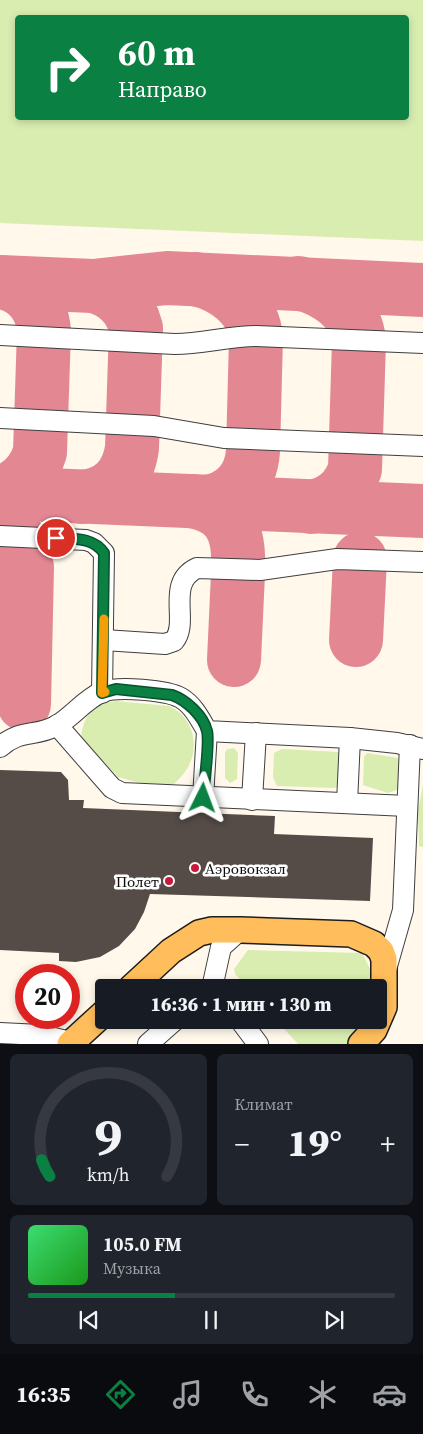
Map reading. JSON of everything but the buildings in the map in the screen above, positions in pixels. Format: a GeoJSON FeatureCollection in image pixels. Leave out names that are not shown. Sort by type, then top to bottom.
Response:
{"type":"FeatureCollection","features":[{"type":"Feature","properties":{"kind":"main road"},"geometry":{"type":"LineString","coordinates":[[142,979],[186,939],[212,930],[351,934],[365,938],[381,951],[385,974],[384,1007],[381,1018],[361,1044]]}},
{"type":"Feature","properties":{"kind":"main road"},"geometry":{"type":"LineString","coordinates":[[70,1043],[95,1021]]}},
{"type":"Feature","properties":{"kind":"lane"},"geometry":{"type":"LineString","coordinates":[[0,336],[175,344],[195,344],[234,336],[423,342]]}},
{"type":"Feature","properties":{"kind":"lane"},"geometry":{"type":"LineString","coordinates":[[0,418],[154,426],[219,437],[253,440],[423,446]]}},
{"type":"Feature","properties":{"kind":"lane"},"geometry":{"type":"LineString","coordinates":[[0,536],[86,540],[100,548],[105,561],[102,693]]}},
{"type":"Feature","properties":{"kind":"lane"},"geometry":{"type":"LineString","coordinates":[[104,640],[165,644],[174,641],[178,633],[182,583],[190,571],[198,568],[260,570],[337,559],[423,562]]}},
{"type":"Feature","properties":{"kind":"lane"},"geometry":{"type":"LineString","coordinates":[[0,747],[15,736],[57,725],[102,693],[116,689],[172,695],[181,698],[194,709],[207,731],[203,798]]}},
{"type":"Feature","properties":{"kind":"lane"},"geometry":{"type":"LineString","coordinates":[[57,725],[112,788],[122,793],[407,806]]}},
{"type":"Feature","properties":{"kind":"lane"},"geometry":{"type":"LineString","coordinates":[[207,731],[350,738],[416,747],[407,806],[403,910],[385,974]]}},
{"type":"Feature","properties":{"kind":"lane"},"geometry":{"type":"LineString","coordinates":[[252,800],[256,733]]}},
{"type":"Feature","properties":{"kind":"lane"},"geometry":{"type":"LineString","coordinates":[[347,803],[350,738]]}},
{"type":"Feature","properties":{"kind":"lane"},"geometry":{"type":"LineString","coordinates":[[215,979],[221,947],[240,930]]}},
{"type":"Feature","properties":{"kind":"lane"},"geometry":{"type":"LineString","coordinates":[[351,934],[397,936]]}},
{"type":"Feature","properties":{"kind":"lane"},"geometry":{"type":"LineString","coordinates":[[148,1044],[165,1029]]}},
{"type":"Feature","properties":{"kind":"lane"},"geometry":{"type":"LineString","coordinates":[[247,1029],[258,1044]]}},
{"type":"Feature","properties":{"kind":"lane"},"geometry":{"type":"LineString","coordinates":[[0,1033],[41,1035],[70,1043]]}},
{"type":"Feature","properties":{"kind":"green space"},"geometry":{"type":"Polygon","coordinates":[[[0,0],[423,0],[423,241],[0,223],[0,0]]]}},
{"type":"Feature","properties":{"kind":"green space"},"geometry":{"type":"Polygon","coordinates":[[[116,701],[169,706],[188,722],[193,738],[193,755],[183,775],[173,785],[139,783],[118,777],[81,738],[84,723],[91,712],[101,705],[116,701]]]}},
{"type":"Feature","properties":{"kind":"green space"},"geometry":{"type":"Polygon","coordinates":[[[234,748],[238,753],[237,779],[230,783],[225,778],[225,753],[227,749],[234,748]]]}},
{"type":"Feature","properties":{"kind":"green space"},"geometry":{"type":"Polygon","coordinates":[[[282,749],[339,752],[343,757],[340,786],[334,788],[277,786],[273,777],[274,753],[282,749]]]}},
{"type":"Feature","properties":{"kind":"green space"},"geometry":{"type":"Polygon","coordinates":[[[367,753],[398,758],[401,765],[397,790],[388,793],[363,785],[364,757],[367,753]]]}},
{"type":"Feature","properties":{"kind":"green space"},"geometry":{"type":"Polygon","coordinates":[[[423,785],[423,847],[419,846],[418,810],[423,785]]]}},
{"type":"Feature","properties":{"kind":"green space"},"geometry":{"type":"Polygon","coordinates":[[[248,950],[362,953],[370,969],[371,979],[240,979],[235,974],[234,969],[248,950]]]}},
{"type":"Feature","properties":{"kind":"green space"},"geometry":{"type":"Polygon","coordinates":[[[284,1029],[364,1029],[347,1044],[298,1044],[284,1029]]]}},
{"type":"Feature","properties":{"kind":"taxiway"},"geometry":{"type":"LineString","coordinates":[[0,282],[93,286],[167,278],[423,290]]}},
{"type":"Feature","properties":{"kind":"taxiway"},"geometry":{"type":"LineString","coordinates":[[195,279],[216,286],[236,299],[250,317],[256,338],[252,461],[245,479],[239,486],[224,497],[205,502]]}},
{"type":"Feature","properties":{"kind":"taxiway"},"geometry":{"type":"LineString","coordinates":[[0,492],[8,490],[26,478],[40,452],[44,331],[43,322],[32,299],[18,288],[1,282]]}},
{"type":"Feature","properties":{"kind":"taxiway"},"geometry":{"type":"LineString","coordinates":[[298,283],[319,290],[338,303],[353,320],[359,341],[355,469],[348,483],[339,494],[327,502],[311,507]]}},
{"type":"Feature","properties":{"kind":"taxiway"},"geometry":{"type":"LineString","coordinates":[[82,497],[110,488],[127,467],[132,448],[136,328],[130,312],[115,295],[93,286]]}},
{"type":"Feature","properties":{"kind":"taxiway"},"geometry":{"type":"LineString","coordinates":[[0,493],[423,511]]}},
{"type":"Feature","properties":{"kind":"taxiway"},"geometry":{"type":"LineString","coordinates":[[191,501],[209,506],[221,513],[230,523],[235,535],[238,563],[234,660]]}},
{"type":"Feature","properties":{"kind":"taxiway"},"geometry":{"type":"LineString","coordinates":[[0,515],[17,536],[27,567],[24,704]]}},
{"type":"Feature","properties":{"kind":"taxiway"},"geometry":{"type":"LineString","coordinates":[[356,640],[360,559]]}},
{"type":"Feature","properties":{"kind":"slow traffic"},"geometry":{"type":"LineString","coordinates":[[104,619],[102,693],[105,692]]}},
{"type":"Feature","properties":{"kind":"place","name":"Аэровокзал"},"geometry":{"type":"Point","coordinates":[195,868]}},
{"type":"Feature","properties":{"kind":"place","name":"Полет"},"geometry":{"type":"Point","coordinates":[169,881]}},
{"type":"Feature","properties":{"kind":"route"},"geometry":{"type":"LineString","coordinates":[[56,538],[86,540],[94,543],[104,553],[102,693],[116,689],[172,695],[187,702],[200,718],[207,731],[203,798]]}}]}
